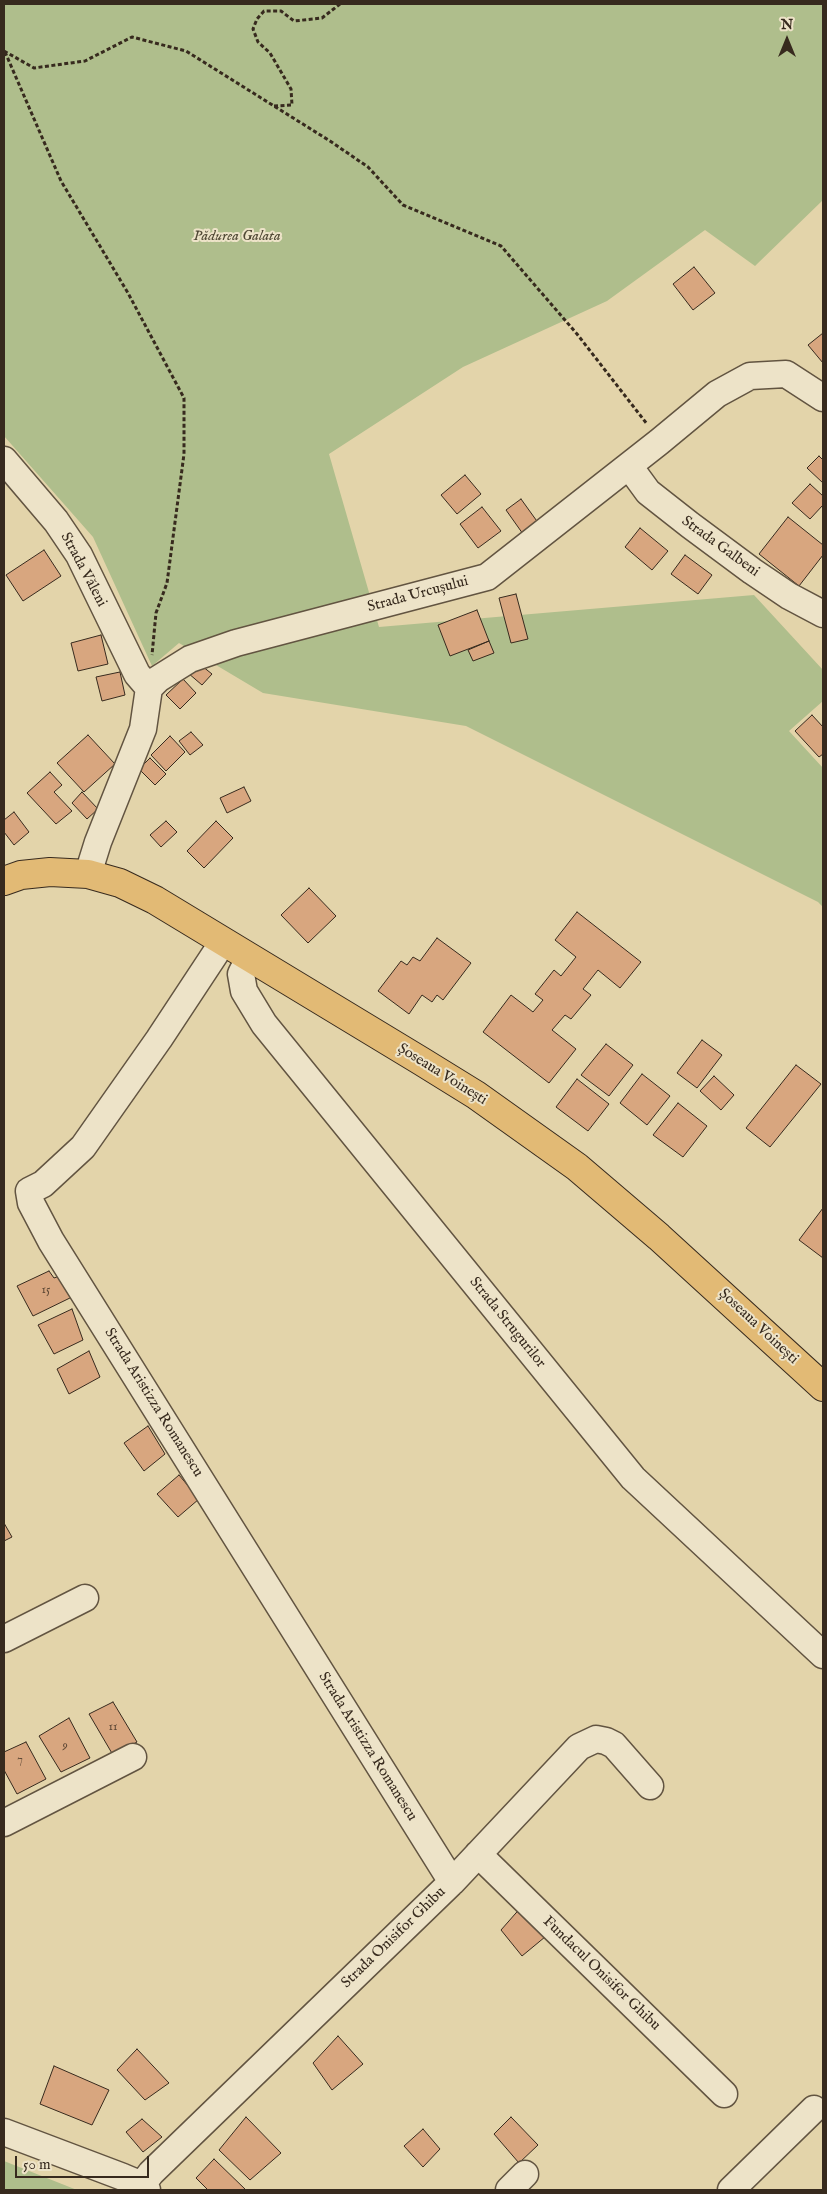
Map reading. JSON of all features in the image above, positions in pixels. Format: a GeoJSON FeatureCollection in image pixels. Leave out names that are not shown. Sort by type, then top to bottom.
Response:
{"type":"FeatureCollection","features":[{"type":"Feature","properties":{"kind":"main road","name":"Șoseaua Voinești"},"geometry":{"type":"LineString","coordinates":[[4,881],[22,875],[50,872],[88,874],[120,882],[155,900],[476,1095],[578,1167],[659,1237],[823,1387]]}},
{"type":"Feature","properties":{"kind":"street","name":"Strada Urcușului"},"geometry":{"type":"LineString","coordinates":[[149,688],[158,679],[190,659],[236,643],[487,577],[629,466],[716,394],[750,376],[786,374],[823,398]]}},
{"type":"Feature","properties":{"kind":"street","name":"Strada Văleni"},"geometry":{"type":"LineString","coordinates":[[4,460],[56,521],[79,555],[137,674],[149,688]]}},
{"type":"Feature","properties":{"kind":"street","name":"Strada Galbeni"},"geometry":{"type":"LineString","coordinates":[[629,466],[648,492],[690,526],[774,586],[823,614]]}},
{"type":"Feature","properties":{"kind":"street"},"geometry":{"type":"LineString","coordinates":[[88,874],[98,842],[142,729],[149,688]]}},
{"type":"Feature","properties":{"kind":"street","name":"Strada Aristizza Romanescu"},"geometry":{"type":"LineString","coordinates":[[223,942],[160,1039],[83,1147],[43,1184],[29,1191],[31,1203],[56,1249],[452,1882]]}},
{"type":"Feature","properties":{"kind":"street","name":"Strada Strugurilor"},"geometry":{"type":"LineString","coordinates":[[249,958],[241,974],[244,991],[264,1024],[633,1478],[823,1655]]}},
{"type":"Feature","properties":{"kind":"street"},"geometry":{"type":"LineString","coordinates":[[4,1639],[85,1598]]}},
{"type":"Feature","properties":{"kind":"street","name":"Strada Onisifor Ghibu"},"geometry":{"type":"LineString","coordinates":[[142,2188],[151,2173],[452,1882],[579,1746],[596,1739],[614,1745],[650,1786]]}},
{"type":"Feature","properties":{"kind":"street"},"geometry":{"type":"LineString","coordinates":[[4,1823],[133,1757]]}},
{"type":"Feature","properties":{"kind":"street","name":"Fundacul Onisifor Ghibu"},"geometry":{"type":"LineString","coordinates":[[478,1854],[724,2094]]}},
{"type":"Feature","properties":{"kind":"street"},"geometry":{"type":"LineString","coordinates":[[731,2190],[814,2109]]}},
{"type":"Feature","properties":{"kind":"street"},"geometry":{"type":"LineString","coordinates":[[4,2132],[142,2188]]}},
{"type":"Feature","properties":{"kind":"path"},"geometry":{"type":"LineString","coordinates":[[274,106],[292,105],[290,89],[270,54],[258,42],[253,29],[256,20],[264,11],[281,11],[294,21],[322,18],[340,4]]}},
{"type":"Feature","properties":{"kind":"path"},"geometry":{"type":"LineString","coordinates":[[4,51],[34,68],[85,61],[132,37],[186,51],[368,167],[403,205],[501,246],[577,334],[636,408],[659,442]]}},
{"type":"Feature","properties":{"kind":"path"},"geometry":{"type":"LineString","coordinates":[[4,51],[61,181],[128,293],[184,398],[184,454],[167,583],[156,613],[149,688]]}},
{"type":"Feature","properties":{"kind":"green space","name":"Pădurea Galata"},"geometry":{"type":"Polygon","coordinates":[[[4,4],[823,4],[823,200],[755,266],[705,230],[607,301],[463,367],[329,454],[379,627],[754,595],[823,670],[823,701],[789,731],[823,768],[823,907],[818,902],[466,726],[263,693],[179,643],[152,666],[93,537],[4,436],[4,4]]]}},
{"type":"Feature","properties":{"kind":"green space"},"geometry":{"type":"Polygon","coordinates":[[[4,2161],[77,2190],[4,2190],[4,2161]]]}},
{"type":"Feature","properties":{"kind":"building"},"geometry":{"type":"Polygon","coordinates":[[[694,267],[715,293],[693,310],[673,284],[694,267]]]}},
{"type":"Feature","properties":{"kind":"building"},"geometry":{"type":"Polygon","coordinates":[[[823,333],[823,363],[808,345],[823,333]]]}},
{"type":"Feature","properties":{"kind":"building"},"geometry":{"type":"Polygon","coordinates":[[[819,456],[823,460],[823,483],[807,468],[819,456]]]}},
{"type":"Feature","properties":{"kind":"building"},"geometry":{"type":"Polygon","coordinates":[[[465,475],[481,494],[457,514],[441,495],[465,475]]]}},
{"type":"Feature","properties":{"kind":"building"},"geometry":{"type":"Polygon","coordinates":[[[810,484],[823,496],[823,505],[810,519],[792,503],[810,484]]]}},
{"type":"Feature","properties":{"kind":"building"},"geometry":{"type":"Polygon","coordinates":[[[521,499],[539,524],[523,534],[506,510],[521,499]]]}},
{"type":"Feature","properties":{"kind":"building"},"geometry":{"type":"Polygon","coordinates":[[[482,507],[501,531],[478,548],[460,524],[482,507]]]}},
{"type":"Feature","properties":{"kind":"building"},"geometry":{"type":"Polygon","coordinates":[[[788,517],[823,545],[823,555],[799,586],[759,554],[788,517]]]}},
{"type":"Feature","properties":{"kind":"building"},"geometry":{"type":"Polygon","coordinates":[[[640,528],[668,551],[652,570],[625,547],[640,528]]]}},
{"type":"Feature","properties":{"kind":"building"},"geometry":{"type":"Polygon","coordinates":[[[44,550],[61,576],[23,601],[6,575],[44,550]]]}},
{"type":"Feature","properties":{"kind":"building"},"geometry":{"type":"Polygon","coordinates":[[[685,555],[712,575],[698,594],[671,574],[685,555]]]}},
{"type":"Feature","properties":{"kind":"building"},"geometry":{"type":"Polygon","coordinates":[[[516,594],[528,639],[511,643],[499,598],[516,594]]]}},
{"type":"Feature","properties":{"kind":"building"},"geometry":{"type":"Polygon","coordinates":[[[477,610],[489,641],[450,656],[438,625],[477,610]]]}},
{"type":"Feature","properties":{"kind":"building"},"geometry":{"type":"Polygon","coordinates":[[[101,635],[108,664],[78,671],[71,643],[101,635]]]}},
{"type":"Feature","properties":{"kind":"building"},"geometry":{"type":"Polygon","coordinates":[[[489,641],[494,653],[473,661],[468,650],[489,641]]]}},
{"type":"Feature","properties":{"kind":"building"},"geometry":{"type":"Polygon","coordinates":[[[197,662],[212,674],[202,685],[188,673],[197,662]]]}},
{"type":"Feature","properties":{"kind":"building"},"geometry":{"type":"Polygon","coordinates":[[[120,672],[125,695],[102,701],[96,677],[120,672]]]}},
{"type":"Feature","properties":{"kind":"building"},"geometry":{"type":"Polygon","coordinates":[[[183,679],[196,693],[180,709],[166,695],[183,679]]]}},
{"type":"Feature","properties":{"kind":"building"},"geometry":{"type":"Polygon","coordinates":[[[812,715],[823,727],[823,754],[819,757],[795,731],[812,715]]]}},
{"type":"Feature","properties":{"kind":"building"},"geometry":{"type":"Polygon","coordinates":[[[191,732],[203,745],[190,755],[179,741],[191,732]]]}},
{"type":"Feature","properties":{"kind":"building"},"geometry":{"type":"Polygon","coordinates":[[[88,735],[115,764],[84,792],[57,763],[88,735]]]}},
{"type":"Feature","properties":{"kind":"building"},"geometry":{"type":"Polygon","coordinates":[[[170,736],[185,752],[166,771],[151,755],[170,736]]]}},
{"type":"Feature","properties":{"kind":"building"},"geometry":{"type":"Polygon","coordinates":[[[150,758],[166,774],[155,785],[139,769],[150,758]]]}},
{"type":"Feature","properties":{"kind":"building"},"geometry":{"type":"Polygon","coordinates":[[[50,772],[62,785],[54,792],[72,811],[56,824],[27,793],[50,772]]]}},
{"type":"Feature","properties":{"kind":"building"},"geometry":{"type":"Polygon","coordinates":[[[244,787],[251,801],[227,813],[220,798],[244,787]]]}},
{"type":"Feature","properties":{"kind":"building"},"geometry":{"type":"Polygon","coordinates":[[[82,792],[98,809],[87,819],[72,803],[82,792]]]}},
{"type":"Feature","properties":{"kind":"building"},"geometry":{"type":"Polygon","coordinates":[[[14,812],[29,832],[14,845],[4,832],[4,820],[14,812]]]}},
{"type":"Feature","properties":{"kind":"building"},"geometry":{"type":"Polygon","coordinates":[[[166,821],[177,832],[161,847],[150,835],[166,821]]]}},
{"type":"Feature","properties":{"kind":"building"},"geometry":{"type":"Polygon","coordinates":[[[216,821],[233,838],[204,868],[187,851],[216,821]]]}},
{"type":"Feature","properties":{"kind":"building"},"geometry":{"type":"Polygon","coordinates":[[[309,888],[336,916],[308,943],[281,915],[309,888]]]}},
{"type":"Feature","properties":{"kind":"building"},"geometry":{"type":"Polygon","coordinates":[[[577,912],[641,962],[620,988],[598,970],[583,989],[591,995],[571,1019],[565,1015],[552,1030],[576,1049],[549,1083],[483,1032],[511,995],[533,1012],[543,1000],[535,994],[554,970],[561,976],[576,957],[555,940],[577,912]]]}},
{"type":"Feature","properties":{"kind":"building"},"geometry":{"type":"Polygon","coordinates":[[[437,938],[471,963],[443,1000],[437,995],[432,1002],[422,995],[409,1014],[378,991],[401,961],[407,965],[413,957],[420,961],[437,938]]]}},
{"type":"Feature","properties":{"kind":"building"},"geometry":{"type":"Polygon","coordinates":[[[702,1040],[722,1055],[697,1088],[677,1073],[702,1040]]]}},
{"type":"Feature","properties":{"kind":"building"},"geometry":{"type":"Polygon","coordinates":[[[606,1044],[633,1065],[609,1096],[581,1075],[606,1044]]]}},
{"type":"Feature","properties":{"kind":"building"},"geometry":{"type":"Polygon","coordinates":[[[796,1065],[821,1084],[770,1147],[746,1128],[796,1065]]]}},
{"type":"Feature","properties":{"kind":"building"},"geometry":{"type":"Polygon","coordinates":[[[642,1074],[670,1096],[647,1125],[620,1103],[642,1074]]]}},
{"type":"Feature","properties":{"kind":"building"},"geometry":{"type":"Polygon","coordinates":[[[714,1076],[734,1095],[721,1110],[700,1091],[714,1076]]]}},
{"type":"Feature","properties":{"kind":"building"},"geometry":{"type":"Polygon","coordinates":[[[577,1079],[609,1104],[588,1131],[556,1107],[577,1079]]]}},
{"type":"Feature","properties":{"kind":"building"},"geometry":{"type":"Polygon","coordinates":[[[678,1103],[707,1126],[683,1157],[653,1135],[678,1103]]]}},
{"type":"Feature","properties":{"kind":"building"},"geometry":{"type":"Polygon","coordinates":[[[823,1208],[823,1258],[799,1240],[823,1208]]]}},
{"type":"Feature","properties":{"kind":"building"},"geometry":{"type":"Polygon","coordinates":[[[49,1271],[54,1278],[62,1275],[74,1296],[33,1316],[17,1286],[49,1271]]]}},
{"type":"Feature","properties":{"kind":"building"},"geometry":{"type":"Polygon","coordinates":[[[72,1309],[83,1340],[54,1354],[38,1325],[72,1309]]]}},
{"type":"Feature","properties":{"kind":"building"},"geometry":{"type":"Polygon","coordinates":[[[89,1351],[100,1377],[69,1394],[57,1369],[89,1351]]]}},
{"type":"Feature","properties":{"kind":"building"},"geometry":{"type":"Polygon","coordinates":[[[148,1426],[165,1454],[144,1471],[124,1443],[148,1426]]]}},
{"type":"Feature","properties":{"kind":"building"},"geometry":{"type":"Polygon","coordinates":[[[179,1475],[199,1499],[178,1517],[157,1494],[179,1475]]]}},
{"type":"Feature","properties":{"kind":"building"},"geometry":{"type":"Polygon","coordinates":[[[4,1523],[12,1537],[4,1541],[4,1523]]]}},
{"type":"Feature","properties":{"kind":"building"},"geometry":{"type":"Polygon","coordinates":[[[113,1702],[137,1742],[113,1755],[89,1714],[113,1702]]]}},
{"type":"Feature","properties":{"kind":"building"},"geometry":{"type":"Polygon","coordinates":[[[69,1718],[90,1758],[61,1772],[39,1736],[69,1718]]]}},
{"type":"Feature","properties":{"kind":"building"},"geometry":{"type":"Polygon","coordinates":[[[26,1742],[46,1779],[17,1794],[4,1770],[4,1752],[26,1742]]]}},
{"type":"Feature","properties":{"kind":"building"},"geometry":{"type":"Polygon","coordinates":[[[523,1905],[551,1932],[522,1956],[501,1930],[523,1905]]]}},
{"type":"Feature","properties":{"kind":"building"},"geometry":{"type":"Polygon","coordinates":[[[338,2036],[363,2064],[332,2090],[313,2063],[338,2036]]]}},
{"type":"Feature","properties":{"kind":"building"},"geometry":{"type":"Polygon","coordinates":[[[137,2049],[169,2083],[145,2100],[117,2070],[137,2049]]]}},
{"type":"Feature","properties":{"kind":"building"},"geometry":{"type":"Polygon","coordinates":[[[54,2066],[109,2090],[92,2125],[40,2104],[54,2066]]]}},
{"type":"Feature","properties":{"kind":"building"},"geometry":{"type":"Polygon","coordinates":[[[246,2117],[281,2153],[250,2180],[219,2150],[246,2117]]]}},
{"type":"Feature","properties":{"kind":"building"},"geometry":{"type":"Polygon","coordinates":[[[511,2117],[538,2145],[519,2163],[494,2134],[511,2117]]]}},
{"type":"Feature","properties":{"kind":"building"},"geometry":{"type":"Polygon","coordinates":[[[142,2119],[162,2137],[143,2152],[126,2132],[142,2119]]]}},
{"type":"Feature","properties":{"kind":"building"},"geometry":{"type":"Polygon","coordinates":[[[423,2129],[440,2149],[423,2167],[404,2146],[423,2129]]]}},
{"type":"Feature","properties":{"kind":"building"},"geometry":{"type":"Polygon","coordinates":[[[214,2159],[246,2190],[208,2190],[196,2178],[214,2159]]]}}]}
